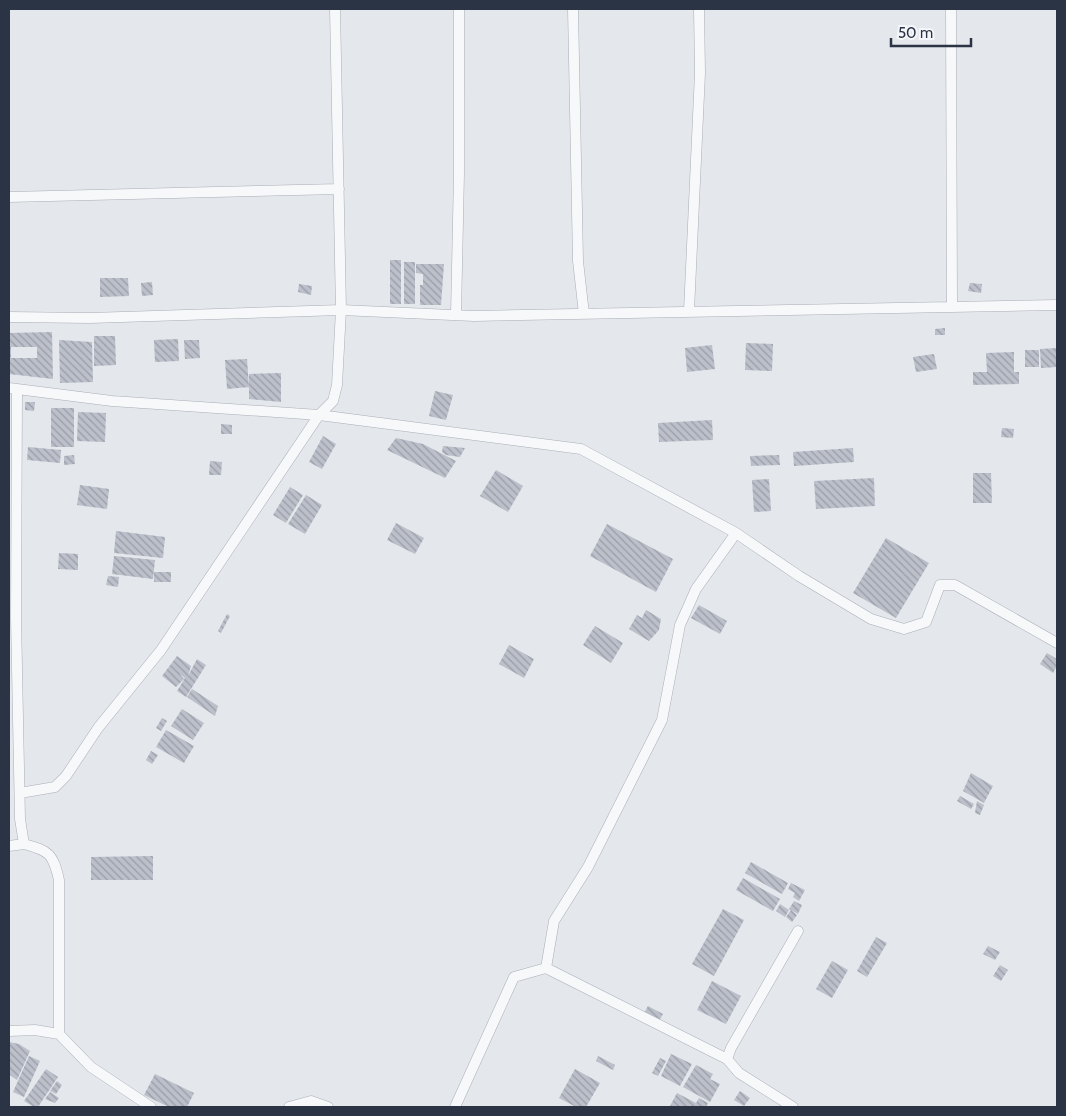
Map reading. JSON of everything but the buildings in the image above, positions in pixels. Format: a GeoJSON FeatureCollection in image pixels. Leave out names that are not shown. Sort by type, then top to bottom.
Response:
{"type":"FeatureCollection","features":[{"type":"Feature","properties":{"kind":"street"},"geometry":{"type":"LineString","coordinates":[[20,792],[48,790],[60,783],[98,728],[160,650],[320,415],[333,401],[337,385],[341,310],[335,9]]}},
{"type":"Feature","properties":{"kind":"street"},"geometry":{"type":"LineString","coordinates":[[456,315],[459,172],[459,9]]}},
{"type":"Feature","properties":{"kind":"street"},"geometry":{"type":"LineString","coordinates":[[573,9],[578,261],[584,314]]}},
{"type":"Feature","properties":{"kind":"street"},"geometry":{"type":"LineString","coordinates":[[689,311],[700,73],[699,9]]}},
{"type":"Feature","properties":{"kind":"street"},"geometry":{"type":"LineString","coordinates":[[951,9],[952,307]]}},
{"type":"Feature","properties":{"kind":"street"},"geometry":{"type":"LineString","coordinates":[[9,197],[340,189]]}},
{"type":"Feature","properties":{"kind":"street"},"geometry":{"type":"LineString","coordinates":[[9,318],[90,318],[341,310],[456,315],[1057,305]]}},
{"type":"Feature","properties":{"kind":"street"},"geometry":{"type":"LineString","coordinates":[[24,844],[20,792],[13,389],[112,401],[320,415],[581,449],[736,533],[799,576],[871,619],[904,629],[926,622],[940,585],[955,585],[1057,643]]}},
{"type":"Feature","properties":{"kind":"street"},"geometry":{"type":"LineString","coordinates":[[546,968],[554,921],[588,868],[662,720],[680,625],[696,589],[736,533]]}},
{"type":"Feature","properties":{"kind":"street"},"geometry":{"type":"LineString","coordinates":[[9,846],[24,844],[41,849],[54,860],[59,880],[59,1034]]}},
{"type":"Feature","properties":{"kind":"street"},"geometry":{"type":"LineString","coordinates":[[727,1059],[731,1048],[798,931]]}},
{"type":"Feature","properties":{"kind":"street"},"geometry":{"type":"LineString","coordinates":[[455,1107],[514,977],[546,968],[727,1059],[739,1073],[794,1107]]}},
{"type":"Feature","properties":{"kind":"street"},"geometry":{"type":"LineString","coordinates":[[9,1031],[36,1030],[59,1034],[91,1067],[151,1107]]}},
{"type":"Feature","properties":{"kind":"street"},"geometry":{"type":"LineString","coordinates":[[289,1107],[312,1101],[328,1107]]}}]}
